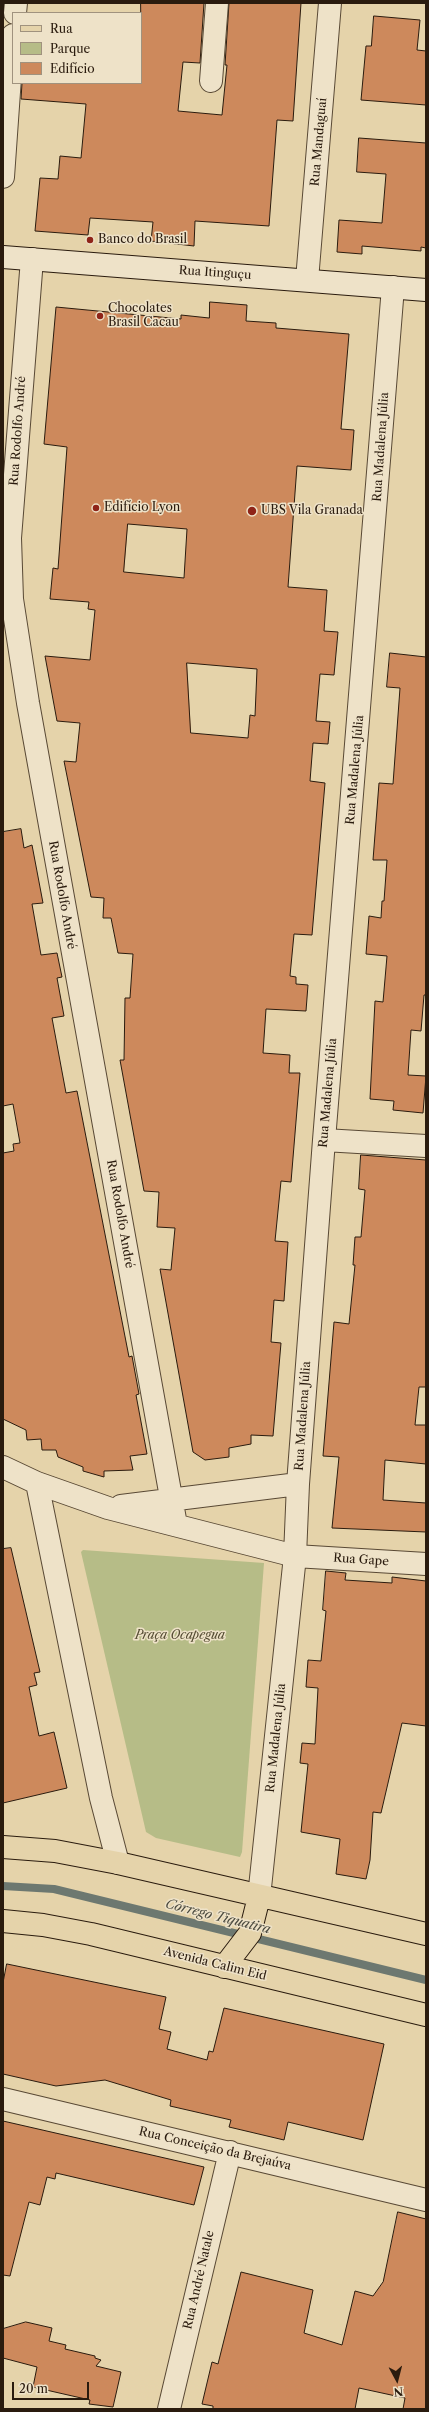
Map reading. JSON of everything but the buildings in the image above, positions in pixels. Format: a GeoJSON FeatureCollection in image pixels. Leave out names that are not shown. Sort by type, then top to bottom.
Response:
{"type":"FeatureCollection","features":[{"type":"Feature","properties":{"kind":"main road"},"geometry":{"type":"LineString","coordinates":[[3,1847],[54,1851],[118,1863],[257,1906],[426,1934]]}},
{"type":"Feature","properties":{"kind":"main road"},"geometry":{"type":"LineString","coordinates":[[224,1967],[250,1933],[257,1906]]}},
{"type":"Feature","properties":{"kind":"main road","name":"Avenida Calim Eid"},"geometry":{"type":"LineString","coordinates":[[3,1921],[43,1924],[426,2015]]}},
{"type":"Feature","properties":{"kind":"street"},"geometry":{"type":"LineString","coordinates":[[211,81],[217,3]]}},
{"type":"Feature","properties":{"kind":"street","name":"Rua Mandaguaí"},"geometry":{"type":"LineString","coordinates":[[307,280],[330,3]]}},
{"type":"Feature","properties":{"kind":"street"},"geometry":{"type":"LineString","coordinates":[[3,177],[12,48]]}},
{"type":"Feature","properties":{"kind":"street","name":"Rua Itinguçu"},"geometry":{"type":"LineString","coordinates":[[3,257],[426,290]]}},
{"type":"Feature","properties":{"kind":"street","name":"Rua Rodolfo André"},"geometry":{"type":"LineString","coordinates":[[32,259],[10,538],[12,599],[28,703],[176,1525]]}},
{"type":"Feature","properties":{"kind":"street","name":"Rua Madalena Júlia"},"geometry":{"type":"LineString","coordinates":[[257,1906],[295,1556],[298,1484],[324,1140],[393,287]]}},
{"type":"Feature","properties":{"kind":"street"},"geometry":{"type":"LineString","coordinates":[[324,1140],[426,1146]]}},
{"type":"Feature","properties":{"kind":"street"},"geometry":{"type":"LineString","coordinates":[[3,1468],[37,1483],[108,1508],[295,1556]]}},
{"type":"Feature","properties":{"kind":"street"},"geometry":{"type":"LineString","coordinates":[[37,1483],[101,1798],[118,1863]]}},
{"type":"Feature","properties":{"kind":"street"},"geometry":{"type":"LineString","coordinates":[[108,1508],[298,1484]]}},
{"type":"Feature","properties":{"kind":"street","name":"Rua Gape"},"geometry":{"type":"LineString","coordinates":[[295,1556],[426,1564]]}},
{"type":"Feature","properties":{"kind":"street","name":"Rua Conceição da Brejaúva"},"geometry":{"type":"LineString","coordinates":[[3,2099],[426,2200]]}},
{"type":"Feature","properties":{"kind":"street","name":"Rua André Natale"},"geometry":{"type":"LineString","coordinates":[[169,2409],[230,2152]]}},
{"type":"Feature","properties":{"kind":"green space","name":"Praça Ocapegua"},"geometry":{"type":"Polygon","coordinates":[[[83,1550],[264,1563],[242,1852],[240,1857],[156,1838],[146,1832],[81,1552],[83,1550]]]}},
{"type":"Feature","properties":{"kind":"waterway","name":"Córrego Tiquatira"},"geometry":{"type":"LineString","coordinates":[[3,1886],[54,1889],[426,1980]]}},
{"type":"Feature","properties":{"kind":"place","name":"Banco do Brasil"},"geometry":{"type":"Point","coordinates":[90,240]}},
{"type":"Feature","properties":{"kind":"place","name":"Chocolates Brasil Cacau"},"geometry":{"type":"Point","coordinates":[100,316]}},
{"type":"Feature","properties":{"kind":"place","name":"Edifício Lyon"},"geometry":{"type":"Point","coordinates":[96,508]}},
{"type":"Feature","properties":{"kind":"place","name":"UBS Vila Granada"},"geometry":{"type":"Point","coordinates":[252,511]}}]}
